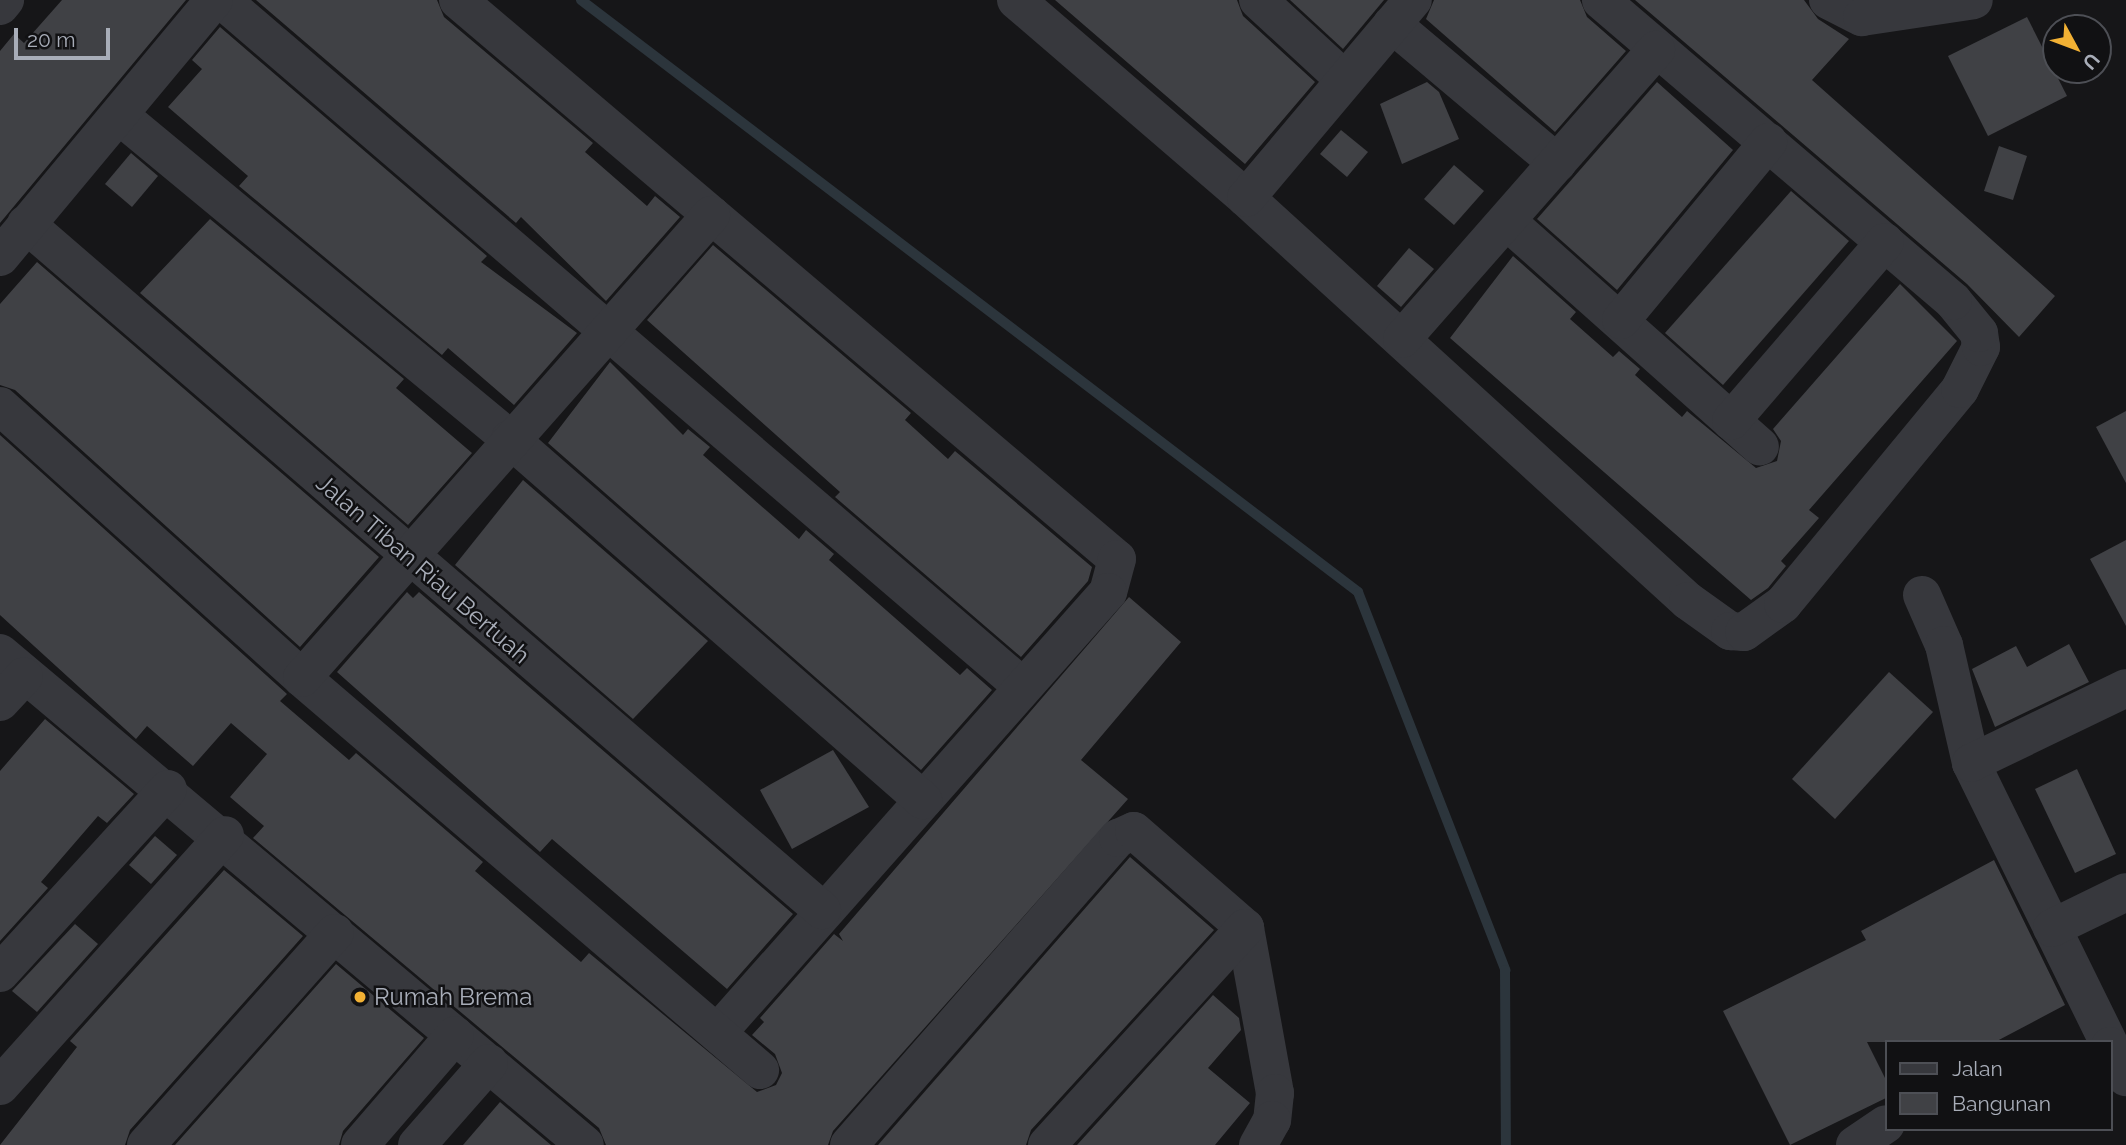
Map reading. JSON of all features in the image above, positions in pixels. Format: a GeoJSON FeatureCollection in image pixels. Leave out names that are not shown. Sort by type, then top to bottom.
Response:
{"type":"FeatureCollection","features":[{"type":"Feature","properties":{"kind":"street"},"geometry":{"type":"LineString","coordinates":[[0,6],[5,0]]}},
{"type":"Feature","properties":{"kind":"street"},"geometry":{"type":"LineString","coordinates":[[0,257],[214,0]]}},
{"type":"Feature","properties":{"kind":"street"},"geometry":{"type":"LineString","coordinates":[[222,0],[605,333],[1023,687]]}},
{"type":"Feature","properties":{"kind":"street"},"geometry":{"type":"LineString","coordinates":[[458,0],[1117,559],[1108,592],[822,910],[719,1031]]}},
{"type":"Feature","properties":{"kind":"street"},"geometry":{"type":"LineString","coordinates":[[1258,0],[1344,79]]}},
{"type":"Feature","properties":{"kind":"street"},"geometry":{"type":"LineString","coordinates":[[1024,3],[1246,198],[1688,601],[1730,631],[1744,632],[1783,604],[1960,389],[1981,347],[1972,321],[1885,242],[1656,50],[1601,0]]}},
{"type":"Feature","properties":{"kind":"street"},"geometry":{"type":"LineString","coordinates":[[1828,0],[1849,14],[1877,7],[1975,0]]}},
{"type":"Feature","properties":{"kind":"street"},"geometry":{"type":"LineString","coordinates":[[1246,198],[1403,12],[1557,163]]}},
{"type":"Feature","properties":{"kind":"street"},"geometry":{"type":"LineString","coordinates":[[1402,339],[1509,223],[1557,163],[1656,50]]}},
{"type":"Feature","properties":{"kind":"street"},"geometry":{"type":"LineString","coordinates":[[120,116],[509,439],[923,800]]}},
{"type":"Feature","properties":{"kind":"street"},"geometry":{"type":"LineString","coordinates":[[1621,320],[1768,142]]}},
{"type":"Feature","properties":{"kind":"street"},"geometry":{"type":"LineString","coordinates":[[302,678],[409,558],[509,439],[711,215]]}},
{"type":"Feature","properties":{"kind":"street"},"geometry":{"type":"LineString","coordinates":[[1509,223],[1621,320],[1760,447]]}},
{"type":"Feature","properties":{"kind":"street","name":"Jalan Tiban Riau Bertuah"},"geometry":{"type":"LineString","coordinates":[[26,224],[409,558],[822,910]]}},
{"type":"Feature","properties":{"kind":"street"},"geometry":{"type":"LineString","coordinates":[[1731,421],[1885,242]]}},
{"type":"Feature","properties":{"kind":"street"},"geometry":{"type":"LineString","coordinates":[[0,406],[302,678],[719,1031],[760,1070]]}},
{"type":"Feature","properties":{"kind":"street"},"geometry":{"type":"LineString","coordinates":[[1923,595],[1944,645],[1971,763],[2106,1040]]}},
{"type":"Feature","properties":{"kind":"street"},"geometry":{"type":"LineString","coordinates":[[8,677],[167,789],[225,835],[335,933],[585,1145]]}},
{"type":"Feature","properties":{"kind":"street"},"geometry":{"type":"LineString","coordinates":[[1971,763],[2126,688]]}},
{"type":"Feature","properties":{"kind":"street"},"geometry":{"type":"LineString","coordinates":[[0,973],[167,789]]}},
{"type":"Feature","properties":{"kind":"street"},"geometry":{"type":"LineString","coordinates":[[849,1145],[1128,832],[1142,833],[1245,928],[1275,1094],[1272,1120],[1258,1145]]}},
{"type":"Feature","properties":{"kind":"street"},"geometry":{"type":"LineString","coordinates":[[0,1086],[225,835]]}},
{"type":"Feature","properties":{"kind":"street"},"geometry":{"type":"LineString","coordinates":[[2052,928],[2126,892]]}},
{"type":"Feature","properties":{"kind":"street"},"geometry":{"type":"LineString","coordinates":[[1047,1145],[1245,928]]}},
{"type":"Feature","properties":{"kind":"street"},"geometry":{"type":"LineString","coordinates":[[146,1145],[335,933]]}},
{"type":"Feature","properties":{"kind":"street"},"geometry":{"type":"LineString","coordinates":[[360,1145],[455,1035]]}},
{"type":"Feature","properties":{"kind":"street"},"geometry":{"type":"LineString","coordinates":[[417,1145],[489,1063]]}},
{"type":"Feature","properties":{"kind":"street"},"geometry":{"type":"LineString","coordinates":[[1855,1145],[1884,1125]]}},
{"type":"Feature","properties":{"kind":"building"},"geometry":{"type":"Polygon","coordinates":[[[62,0],[186,0],[0,223],[0,51],[14,34],[24,43],[62,0]]]}},
{"type":"Feature","properties":{"kind":"building"},"geometry":{"type":"Polygon","coordinates":[[[256,0],[437,0],[444,17],[593,143],[585,152],[647,206],[655,196],[680,217],[606,301],[521,217],[516,223],[256,0]]]}},
{"type":"Feature","properties":{"kind":"building"},"geometry":{"type":"Polygon","coordinates":[[[1055,0],[1237,0],[1243,16],[1315,82],[1245,164],[1055,0]]]}},
{"type":"Feature","properties":{"kind":"building"},"geometry":{"type":"Polygon","coordinates":[[[1290,0],[1384,0],[1343,49],[1290,0]]]}},
{"type":"Feature","properties":{"kind":"building"},"geometry":{"type":"Polygon","coordinates":[[[1434,0],[1580,0],[1587,17],[1626,51],[1555,132],[1426,19],[1434,0]]]}},
{"type":"Feature","properties":{"kind":"building"},"geometry":{"type":"Polygon","coordinates":[[[1635,0],[1804,0],[1818,19],[1849,39],[1812,80],[2055,296],[2019,337],[1967,284],[1635,0]]]}},
{"type":"Feature","properties":{"kind":"building"},"geometry":{"type":"Polygon","coordinates":[[[2027,17],[2042,47],[2042,84],[2061,84],[2067,96],[1988,136],[1948,56],[2027,17]]]}},
{"type":"Feature","properties":{"kind":"building"},"geometry":{"type":"Polygon","coordinates":[[[220,27],[487,256],[481,262],[577,333],[514,405],[448,348],[442,355],[239,186],[248,176],[168,107],[202,69],[192,60],[220,27]]]}},
{"type":"Feature","properties":{"kind":"building"},"geometry":{"type":"Polygon","coordinates":[[[1427,82],[1439,92],[1459,139],[1402,164],[1380,104],[1427,82]]]}},
{"type":"Feature","properties":{"kind":"building"},"geometry":{"type":"Polygon","coordinates":[[[1657,82],[1733,150],[1617,290],[1537,219],[1657,82]]]}},
{"type":"Feature","properties":{"kind":"building"},"geometry":{"type":"Polygon","coordinates":[[[1341,130],[1368,152],[1347,177],[1320,154],[1341,130]]]}},
{"type":"Feature","properties":{"kind":"building"},"geometry":{"type":"Polygon","coordinates":[[[1999,146],[2027,156],[2013,200],[1984,191],[1999,146]]]}},
{"type":"Feature","properties":{"kind":"building"},"geometry":{"type":"Polygon","coordinates":[[[131,153],[158,176],[132,207],[105,184],[131,153]]]}},
{"type":"Feature","properties":{"kind":"building"},"geometry":{"type":"Polygon","coordinates":[[[1454,165],[1484,191],[1454,225],[1424,199],[1454,165]]]}},
{"type":"Feature","properties":{"kind":"building"},"geometry":{"type":"Polygon","coordinates":[[[1791,191],[1849,241],[1723,385],[1665,333],[1791,191]]]}},
{"type":"Feature","properties":{"kind":"building"},"geometry":{"type":"Polygon","coordinates":[[[210,219],[404,379],[396,388],[472,453],[408,525],[140,293],[210,219]]]}},
{"type":"Feature","properties":{"kind":"building"},"geometry":{"type":"Polygon","coordinates":[[[713,245],[911,413],[905,420],[948,459],[955,451],[1092,567],[1088,581],[1021,657],[835,497],[840,492],[647,320],[713,245]]]}},
{"type":"Feature","properties":{"kind":"building"},"geometry":{"type":"Polygon","coordinates":[[[1409,248],[1434,269],[1401,307],[1377,286],[1409,248]]]}},
{"type":"Feature","properties":{"kind":"building"},"geometry":{"type":"Polygon","coordinates":[[[1513,256],[1576,312],[1570,319],[1613,357],[1619,351],[1640,369],[1635,375],[1682,417],[1687,411],[1756,468],[1777,461],[1781,441],[1773,429],[1900,284],[1957,341],[1809,510],[1819,518],[1781,561],[1786,566],[1768,588],[1751,600],[1450,338],[1513,256]]]}},
{"type":"Feature","properties":{"kind":"building"},"geometry":{"type":"Polygon","coordinates":[[[37,262],[379,557],[300,647],[15,390],[0,385],[0,304],[37,262]]]}},
{"type":"Feature","properties":{"kind":"building"},"geometry":{"type":"Polygon","coordinates":[[[610,362],[683,435],[688,429],[710,447],[703,455],[799,539],[806,530],[834,554],[829,560],[960,675],[967,668],[992,690],[921,770],[548,443],[610,362]]]}},
{"type":"Feature","properties":{"kind":"building"},"geometry":{"type":"Polygon","coordinates":[[[2126,411],[2126,483],[2096,427],[2126,411]]]}},
{"type":"Feature","properties":{"kind":"building"},"geometry":{"type":"Polygon","coordinates":[[[0,435],[287,694],[280,701],[349,760],[356,753],[483,862],[475,871],[581,962],[589,953],[757,1092],[776,1085],[782,1073],[775,1054],[752,1035],[764,1022],[760,1018],[834,934],[843,941],[839,934],[1129,597],[1181,642],[1081,760],[1128,799],[833,1131],[828,1145],[606,1145],[599,1128],[253,838],[264,826],[230,797],[267,754],[231,723],[193,766],[147,726],[136,739],[0,615],[0,435]]]}},
{"type":"Feature","properties":{"kind":"building"},"geometry":{"type":"Polygon","coordinates":[[[523,480],[708,641],[633,719],[455,565],[523,480]]]}},
{"type":"Feature","properties":{"kind":"building"},"geometry":{"type":"Polygon","coordinates":[[[2126,540],[2126,626],[2090,559],[2126,540]]]}},
{"type":"Feature","properties":{"kind":"building"},"geometry":{"type":"Polygon","coordinates":[[[407,592],[413,598],[419,592],[793,914],[727,989],[552,839],[540,852],[337,672],[407,592]]]}},
{"type":"Feature","properties":{"kind":"building"},"geometry":{"type":"Polygon","coordinates":[[[2069,644],[2089,682],[1995,727],[1972,669],[2016,646],[2027,667],[2069,644]]]}},
{"type":"Feature","properties":{"kind":"building"},"geometry":{"type":"Polygon","coordinates":[[[1889,672],[1933,712],[1835,819],[1792,779],[1889,672]]]}},
{"type":"Feature","properties":{"kind":"building"},"geometry":{"type":"Polygon","coordinates":[[[45,719],[134,794],[107,823],[98,816],[41,882],[48,888],[0,941],[0,771],[45,719]]]}},
{"type":"Feature","properties":{"kind":"building"},"geometry":{"type":"Polygon","coordinates":[[[833,750],[869,807],[792,849],[760,790],[833,750]]]}},
{"type":"Feature","properties":{"kind":"building"},"geometry":{"type":"Polygon","coordinates":[[[2077,769],[2116,854],[2075,873],[2035,789],[2077,769]]]}},
{"type":"Feature","properties":{"kind":"building"},"geometry":{"type":"Polygon","coordinates":[[[155,836],[177,855],[151,884],[129,865],[155,836]]]}},
{"type":"Feature","properties":{"kind":"building"},"geometry":{"type":"Polygon","coordinates":[[[1130,857],[1214,930],[1031,1130],[1026,1145],[878,1145],[1130,857]]]}},
{"type":"Feature","properties":{"kind":"building"},"geometry":{"type":"Polygon","coordinates":[[[1994,860],[2065,1005],[1999,1040],[1867,1042],[1884,1076],[1884,1099],[1790,1145],[1723,1011],[1866,940],[1861,931],[1994,860]]]}},
{"type":"Feature","properties":{"kind":"building"},"geometry":{"type":"Polygon","coordinates":[[[224,870],[303,936],[130,1130],[125,1145],[0,1145],[77,1047],[70,1041],[224,870]]]}},
{"type":"Feature","properties":{"kind":"building"},"geometry":{"type":"Polygon","coordinates":[[[75,924],[98,944],[37,1012],[12,991],[75,924]]]}},
{"type":"Feature","properties":{"kind":"building"},"geometry":{"type":"Polygon","coordinates":[[[336,964],[424,1038],[343,1131],[339,1145],[175,1145],[336,964]]]}},
{"type":"Feature","properties":{"kind":"building"},"geometry":{"type":"Polygon","coordinates":[[[1213,995],[1239,1018],[1241,1030],[1208,1068],[1250,1103],[1215,1145],[1077,1145],[1213,995]]]}},
{"type":"Feature","properties":{"kind":"building"},"geometry":{"type":"Polygon","coordinates":[[[500,1102],[551,1145],[463,1145],[500,1102]]]}},
{"type":"Feature","properties":{"kind":"waterway"},"geometry":{"type":"LineString","coordinates":[[581,0],[1358,592],[1505,970],[1506,1145]]}},
{"type":"Feature","properties":{"kind":"place","name":"Rumah Brema"},"geometry":{"type":"Point","coordinates":[360,997]}}]}
